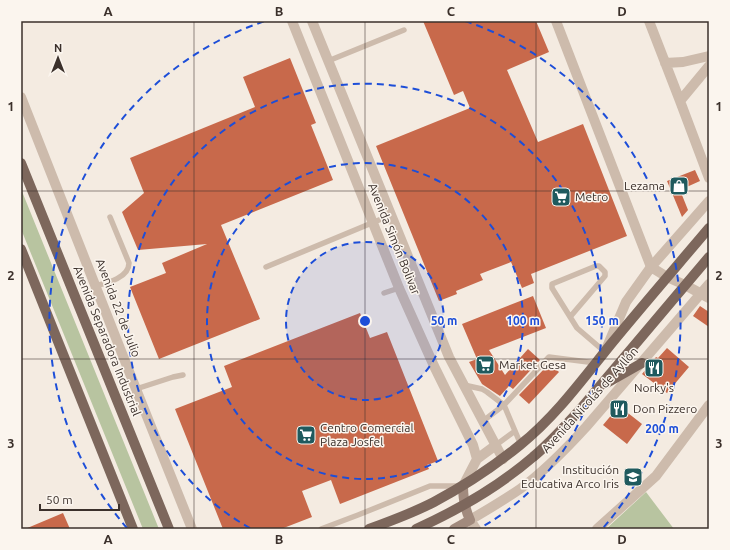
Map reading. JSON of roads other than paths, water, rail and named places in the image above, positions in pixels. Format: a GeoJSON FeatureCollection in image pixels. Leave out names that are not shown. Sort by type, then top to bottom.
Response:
{"type":"FeatureCollection","features":[{"type":"Feature","properties":{"kind":"main road","name":"Avenida Separadora Industrial"},"geometry":{"type":"LineString","coordinates":[[21,163],[169,529]]}},
{"type":"Feature","properties":{"kind":"main road","name":"Avenida Nicolás de Ayllón"},"geometry":{"type":"LineString","coordinates":[[369,529],[406,515],[463,486],[521,445],[546,422],[570,395],[666,277],[709,228]]}},
{"type":"Feature","properties":{"kind":"main road"},"geometry":{"type":"LineString","coordinates":[[21,249],[133,529]]}},
{"type":"Feature","properties":{"kind":"main road","name":"Avenida Nicolás de Ayllón"},"geometry":{"type":"LineString","coordinates":[[416,529],[439,519],[489,490],[534,457],[598,388],[709,257]]}},
{"type":"Feature","properties":{"kind":"main road"},"geometry":{"type":"LineString","coordinates":[[598,388],[642,363]]}},
{"type":"Feature","properties":{"kind":"main road"},"geometry":{"type":"LineString","coordinates":[[463,486],[464,505],[470,520]]}},
{"type":"Feature","properties":{"kind":"main road","name":"Avenida Nicolás de Ayllón"},"geometry":{"type":"LineString","coordinates":[[454,529],[470,520]]}},
{"type":"Feature","properties":{"kind":"street","name":"Avenida Simón Bolivar"},"geometry":{"type":"LineString","coordinates":[[292,21],[399,288],[473,445],[477,459]]}},
{"type":"Feature","properties":{"kind":"street","name":"Avenida Simón Bolivar"},"geometry":{"type":"LineString","coordinates":[[312,21],[448,357],[503,459]]}},
{"type":"Feature","properties":{"kind":"street"},"geometry":{"type":"LineString","coordinates":[[556,21],[651,267],[666,277],[705,295]]}},
{"type":"Feature","properties":{"kind":"street"},"geometry":{"type":"LineString","coordinates":[[648,21],[680,100],[709,178]]}},
{"type":"Feature","properties":{"kind":"street"},"geometry":{"type":"LineString","coordinates":[[665,63],[683,62],[709,56]]}},
{"type":"Feature","properties":{"kind":"street"},"geometry":{"type":"LineString","coordinates":[[680,100],[709,66]]}},
{"type":"Feature","properties":{"kind":"street","name":"Avenida 22 de Julio"},"geometry":{"type":"LineString","coordinates":[[21,97],[192,529]]}},
{"type":"Feature","properties":{"kind":"street"},"geometry":{"type":"LineString","coordinates":[[605,352],[626,302],[651,267],[709,201]]}},
{"type":"Feature","properties":{"kind":"street","name":"Avenida Nicolás de Ayllón"},"geometry":{"type":"LineString","coordinates":[[470,520],[521,488],[546,468],[586,427],[642,363],[705,295],[709,284]]}},
{"type":"Feature","properties":{"kind":"street"},"geometry":{"type":"LineString","coordinates":[[597,529],[656,476],[708,408]]}},
{"type":"Feature","properties":{"kind":"street"},"geometry":{"type":"LineString","coordinates":[[463,486],[477,459],[496,445]]}},
{"type":"Feature","properties":{"kind":"street"},"geometry":{"type":"LineString","coordinates":[[470,520],[476,529]]}},
{"type":"Feature","properties":{"kind":"lane"},"geometry":{"type":"LineString","coordinates":[[328,61],[404,30]]}},
{"type":"Feature","properties":{"kind":"lane"},"geometry":{"type":"LineString","coordinates":[[266,267],[391,215]]}},
{"type":"Feature","properties":{"kind":"lane"},"geometry":{"type":"LineString","coordinates":[[95,286],[113,281],[125,273],[129,268],[129,263],[110,218]]}},
{"type":"Feature","properties":{"kind":"lane"},"geometry":{"type":"LineString","coordinates":[[570,317],[605,276],[605,272],[599,266],[552,284],[552,288],[570,317],[577,328],[605,352]]}},
{"type":"Feature","properties":{"kind":"lane"},"geometry":{"type":"LineString","coordinates":[[384,293],[399,288]]}},
{"type":"Feature","properties":{"kind":"lane"},"geometry":{"type":"LineString","coordinates":[[483,421],[504,404],[548,357],[597,363]]}},
{"type":"Feature","properties":{"kind":"lane"},"geometry":{"type":"LineString","coordinates":[[136,389],[182,375]]}},
{"type":"Feature","properties":{"kind":"lane"},"geometry":{"type":"LineString","coordinates":[[464,385],[482,389],[504,404],[521,445]]}},
{"type":"Feature","properties":{"kind":"lane"},"geometry":{"type":"LineString","coordinates":[[496,445],[515,431]]}},
{"type":"Feature","properties":{"kind":"lane"},"geometry":{"type":"LineString","coordinates":[[321,529],[430,486],[463,486]]}},
{"type":"Feature","properties":{"kind":"place","name":"Lezama"},"geometry":{"type":"Point","coordinates":[679,186]}},
{"type":"Feature","properties":{"kind":"place","name":"Metro"},"geometry":{"type":"Point","coordinates":[561,197]}},
{"type":"Feature","properties":{"kind":"place","name":"Market Gesa"},"geometry":{"type":"Point","coordinates":[485,365]}},
{"type":"Feature","properties":{"kind":"place","name":"Norky's"},"geometry":{"type":"Point","coordinates":[654,368]}},
{"type":"Feature","properties":{"kind":"place","name":"Don Pizzero"},"geometry":{"type":"Point","coordinates":[619,409]}},
{"type":"Feature","properties":{"kind":"place","name":"Centro Comercial Plaza Josfel"},"geometry":{"type":"Point","coordinates":[306,435]}},
{"type":"Feature","properties":{"kind":"place","name":"Institución Educativa Arco Iris"},"geometry":{"type":"Point","coordinates":[633,477]}}]}
